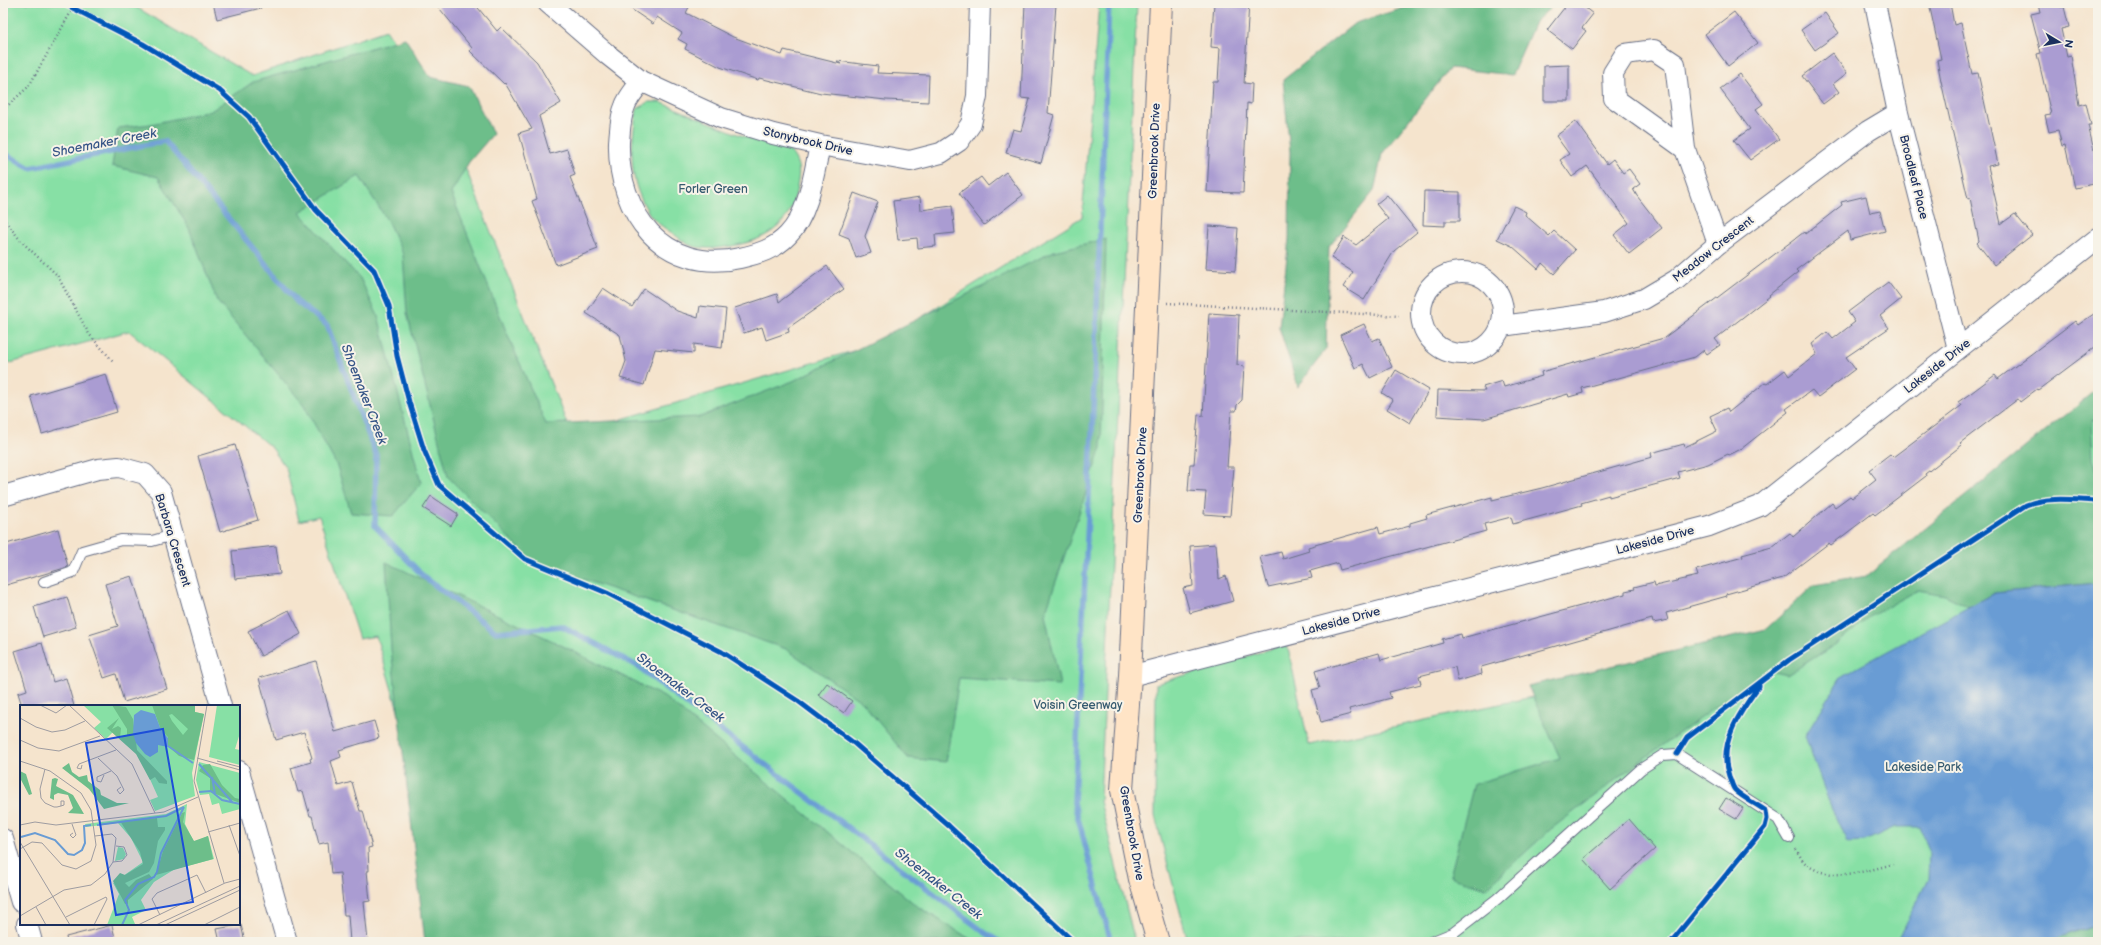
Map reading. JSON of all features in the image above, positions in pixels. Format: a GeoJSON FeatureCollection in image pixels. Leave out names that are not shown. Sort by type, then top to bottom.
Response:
{"type":"FeatureCollection","features":[{"type":"Feature","properties":{"kind":"street","name":"Stonybrook Drive"},"geometry":{"type":"LineString","coordinates":[[548,3],[608,55],[641,81],[721,118],[773,134],[820,145],[910,160],[942,153],[959,141],[971,124],[977,96],[980,3]]}},
{"type":"Feature","properties":{"kind":"street","name":"Greenbrook Drive"},"geometry":{"type":"LineString","coordinates":[[1158,942],[1140,879],[1122,790],[1130,676],[1161,3]]}},
{"type":"Feature","properties":{"kind":"street","name":"Broadleaf Place"},"geometry":{"type":"LineString","coordinates":[[1874,3],[1898,113],[1958,349]]}},
{"type":"Feature","properties":{"kind":"street"},"geometry":{"type":"LineString","coordinates":[[1685,149],[1614,98],[1613,74],[1625,54],[1654,50],[1675,64],[1685,149],[1718,244]]}},
{"type":"Feature","properties":{"kind":"street"},"geometry":{"type":"LineString","coordinates":[[641,81],[625,106],[620,129],[619,158],[624,188],[632,209],[650,235],[673,250],[692,258],[706,262],[728,261],[752,256],[772,249],[789,235],[801,216],[811,189],[820,145]]}},
{"type":"Feature","properties":{"kind":"street","name":"Meadow Crescent"},"geometry":{"type":"LineString","coordinates":[[1502,326],[1604,312],[1644,299],[1676,280],[1718,244],[1868,131],[1898,113]]}},
{"type":"Feature","properties":{"kind":"street","name":"Lakeside Drive"},"geometry":{"type":"LineString","coordinates":[[1130,676],[1708,526],[1760,506],[2098,238]]}},
{"type":"Feature","properties":{"kind":"street"},"geometry":{"type":"LineString","coordinates":[[1462,271],[1477,273],[1488,280],[1498,291],[1504,311],[1502,326],[1498,334],[1489,345],[1476,352],[1461,355],[1447,352],[1434,344],[1425,333],[1420,314],[1422,300],[1429,287],[1438,278],[1451,272],[1462,271]]}},
{"type":"Feature","properties":{"kind":"street","name":"Barbara Crescent"},"geometry":{"type":"LineString","coordinates":[[3,496],[98,469],[119,467],[145,474],[161,492],[221,705]]}},
{"type":"Feature","properties":{"kind":"street"},"geometry":{"type":"LineString","coordinates":[[240,776],[287,942]]}},
{"type":"Feature","properties":{"kind":"street"},"geometry":{"type":"LineString","coordinates":[[3,839],[20,898]]}},
{"type":"Feature","properties":{"kind":"street"},"geometry":{"type":"LineString","coordinates":[[27,925],[32,942]]}},
{"type":"Feature","properties":{"kind":"lane"},"geometry":{"type":"LineString","coordinates":[[44,582],[73,572],[82,551],[121,540],[152,541],[173,535]]}},
{"type":"Feature","properties":{"kind":"lane"},"geometry":{"type":"LineString","coordinates":[[1431,942],[1453,933],[1497,899],[1641,769],[1663,755],[1677,754],[1734,789],[1778,819],[1789,838]]}},
{"type":"Feature","properties":{"kind":"path"},"geometry":{"type":"LineString","coordinates":[[3,110],[29,86],[76,3]]}},
{"type":"Feature","properties":{"kind":"path"},"geometry":{"type":"LineString","coordinates":[[3,218],[21,241],[57,275],[89,334],[113,361]]}},
{"type":"Feature","properties":{"kind":"path"},"geometry":{"type":"LineString","coordinates":[[1167,303],[1399,316]]}},
{"type":"Feature","properties":{"kind":"path"},"geometry":{"type":"LineString","coordinates":[[1789,838],[1804,862],[1826,874],[1854,872],[1893,864]]}},
{"type":"Feature","properties":{"kind":"green space","name":"Voisin Greenway"},"geometry":{"type":"Polygon","coordinates":[[[3,3],[129,3],[252,76],[386,30],[448,124],[571,434],[880,343],[1082,217],[1099,3],[1137,3],[1100,801],[1135,942],[435,942],[425,801],[376,636],[359,639],[319,516],[299,521],[286,468],[272,448],[129,331],[3,365],[3,3]]]}},
{"type":"Feature","properties":{"kind":"green space"},"geometry":{"type":"Polygon","coordinates":[[[1420,3],[1555,3],[1535,22],[1512,75],[1450,68],[1382,154],[1374,191],[1329,247],[1326,349],[1298,387],[1279,327],[1289,239],[1290,152],[1283,80],[1355,23],[1420,3]]]}},
{"type":"Feature","properties":{"kind":"green space"},"geometry":{"type":"Polygon","coordinates":[[[405,38],[430,77],[469,86],[493,134],[469,162],[451,193],[506,331],[546,424],[700,417],[793,381],[1054,251],[1106,239],[1101,448],[1045,614],[1060,685],[959,678],[946,762],[908,758],[862,702],[786,649],[533,562],[448,477],[407,313],[403,254],[387,220],[359,176],[300,212],[360,278],[378,316],[421,483],[393,516],[351,513],[337,466],[304,405],[217,301],[189,228],[158,177],[112,166],[118,128],[151,124],[211,111],[253,82],[405,38]]]}},
{"type":"Feature","properties":{"kind":"green space","name":"Forler Green"},"geometry":{"type":"Polygon","coordinates":[[[649,102],[660,102],[740,135],[789,150],[797,163],[799,172],[798,181],[790,210],[778,227],[760,238],[749,242],[725,247],[703,248],[686,243],[654,219],[647,210],[636,185],[632,161],[633,135],[637,109],[649,102]]]}},
{"type":"Feature","properties":{"kind":"green space"},"geometry":{"type":"Polygon","coordinates":[[[2098,388],[2098,419],[2091,421],[2093,459],[2098,473],[2098,583],[1994,593],[1969,607],[1945,595],[1918,590],[1871,616],[1839,642],[1787,675],[1767,670],[1650,754],[1551,829],[1486,888],[1450,876],[1474,784],[1560,758],[1528,686],[1766,629],[1814,585],[1867,576],[2098,388]]]}},
{"type":"Feature","properties":{"kind":"green space","name":"Lakeside Park"},"geometry":{"type":"Polygon","coordinates":[[[2098,409],[2098,942],[1188,942],[1155,816],[1156,684],[1287,644],[1309,745],[1565,690],[1826,622],[2098,409]]]}},
{"type":"Feature","properties":{"kind":"green space"},"geometry":{"type":"Polygon","coordinates":[[[386,562],[557,643],[664,697],[917,906],[975,942],[425,942],[391,649],[386,562]]]}},
{"type":"Feature","properties":{"kind":"green space"},"geometry":{"type":"Polygon","coordinates":[[[2098,924],[2098,942],[2052,942],[2060,937],[2098,924]]]}},
{"type":"Feature","properties":{"kind":"water"},"geometry":{"type":"Polygon","coordinates":[[[2098,583],[2098,924],[2060,937],[2052,942],[1897,942],[1928,879],[1929,850],[1920,827],[1895,827],[1865,841],[1847,842],[1830,805],[1805,736],[1842,676],[1994,593],[2098,583]]]}},
{"type":"Feature","properties":{"kind":"building"},"geometry":{"type":"Polygon","coordinates":[[[213,3],[260,3],[261,8],[217,19],[213,3]]]}},
{"type":"Feature","properties":{"kind":"building"},"geometry":{"type":"Polygon","coordinates":[[[435,3],[474,3],[497,31],[501,27],[537,62],[561,103],[539,116],[550,154],[567,149],[575,175],[570,177],[598,249],[556,265],[532,201],[537,199],[519,133],[532,129],[505,83],[504,84],[470,51],[472,48],[435,3]]]}},
{"type":"Feature","properties":{"kind":"building"},"geometry":{"type":"Polygon","coordinates":[[[622,3],[691,3],[686,13],[733,37],[782,55],[784,50],[841,64],[837,61],[878,66],[877,73],[929,75],[928,102],[886,100],[821,93],[759,78],[758,80],[720,67],[685,49],[687,44],[678,39],[682,33],[657,17],[653,24],[622,3]]]}},
{"type":"Feature","properties":{"kind":"building"},"geometry":{"type":"Polygon","coordinates":[[[1025,3],[1056,4],[1048,113],[1054,115],[1041,163],[1006,153],[1013,129],[1021,131],[1030,99],[1021,98],[1025,3]]]}},
{"type":"Feature","properties":{"kind":"building"},"geometry":{"type":"Polygon","coordinates":[[[1214,3],[1249,3],[1244,83],[1252,84],[1251,104],[1247,103],[1243,193],[1207,192],[1213,82],[1218,82],[1220,48],[1211,47],[1214,3]]]}},
{"type":"Feature","properties":{"kind":"building"},"geometry":{"type":"Polygon","coordinates":[[[1568,3],[1579,3],[1593,14],[1582,28],[1586,31],[1572,49],[1547,30],[1568,3]]]}},
{"type":"Feature","properties":{"kind":"building"},"geometry":{"type":"Polygon","coordinates":[[[1929,3],[1950,3],[1954,25],[1961,23],[1972,74],[1978,73],[1998,164],[1988,166],[2001,224],[2015,214],[2032,235],[1994,265],[1977,243],[1979,241],[1970,198],[1968,199],[1941,81],[1937,60],[1941,59],[1929,3]]]}},
{"type":"Feature","properties":{"kind":"building"},"geometry":{"type":"Polygon","coordinates":[[[2038,3],[2059,3],[2060,7],[2064,7],[2069,27],[2061,29],[2067,57],[2071,56],[2079,105],[2086,103],[2091,125],[2088,125],[2098,168],[2098,183],[2075,188],[2065,145],[2062,146],[2058,130],[2049,132],[2045,115],[2051,114],[2037,54],[2041,53],[2031,14],[2040,12],[2038,3]]]}},
{"type":"Feature","properties":{"kind":"building"},"geometry":{"type":"Polygon","coordinates":[[[1734,12],[1758,43],[1728,66],[1705,34],[1734,12]]]}},
{"type":"Feature","properties":{"kind":"building"},"geometry":{"type":"Polygon","coordinates":[[[1825,13],[1839,33],[1815,50],[1801,30],[1825,13]]]}},
{"type":"Feature","properties":{"kind":"building"},"geometry":{"type":"Polygon","coordinates":[[[1832,53],[1847,73],[1833,84],[1839,92],[1823,104],[1802,76],[1832,53]]]}},
{"type":"Feature","properties":{"kind":"building"},"geometry":{"type":"Polygon","coordinates":[[[1569,65],[1569,101],[1544,101],[1544,66],[1569,65]]]}},
{"type":"Feature","properties":{"kind":"building"},"geometry":{"type":"Polygon","coordinates":[[[1740,74],[1763,104],[1756,109],[1779,139],[1750,160],[1734,140],[1750,129],[1720,89],[1740,74]]]}},
{"type":"Feature","properties":{"kind":"building"},"geometry":{"type":"Polygon","coordinates":[[[1576,121],[1607,164],[1613,159],[1623,173],[1629,169],[1640,184],[1633,189],[1662,228],[1629,254],[1614,235],[1629,223],[1587,166],[1572,177],[1560,160],[1569,154],[1556,136],[1576,121]]]}},
{"type":"Feature","properties":{"kind":"building"},"geometry":{"type":"Polygon","coordinates":[[[1006,172],[1023,195],[984,225],[959,193],[981,177],[988,186],[1006,172]]]}},
{"type":"Feature","properties":{"kind":"building"},"geometry":{"type":"Polygon","coordinates":[[[1424,191],[1460,192],[1460,221],[1445,221],[1445,226],[1423,225],[1424,191]]]}},
{"type":"Feature","properties":{"kind":"building"},"geometry":{"type":"Polygon","coordinates":[[[854,193],[878,202],[865,236],[871,253],[856,258],[849,238],[839,234],[854,193]]]}},
{"type":"Feature","properties":{"kind":"building"},"geometry":{"type":"Polygon","coordinates":[[[1387,195],[1417,232],[1394,251],[1364,300],[1343,287],[1353,272],[1331,258],[1344,237],[1356,245],[1388,219],[1376,204],[1387,195]]]}},
{"type":"Feature","properties":{"kind":"building"},"geometry":{"type":"Polygon","coordinates":[[[1866,196],[1870,213],[1880,211],[1885,231],[1850,240],[1848,231],[1796,270],[1798,272],[1769,295],[1770,296],[1715,339],[1720,345],[1707,354],[1704,350],[1695,357],[1582,388],[1583,393],[1569,397],[1568,394],[1484,419],[1437,416],[1438,390],[1485,391],[1483,387],[1502,381],[1504,387],[1542,376],[1541,372],[1664,338],[1804,232],[1805,234],[1842,205],[1841,202],[1866,196]]]}},
{"type":"Feature","properties":{"kind":"building"},"geometry":{"type":"Polygon","coordinates":[[[920,197],[921,210],[952,206],[955,233],[935,235],[936,246],[918,248],[917,238],[898,240],[893,201],[920,197]]]}},
{"type":"Feature","properties":{"kind":"building"},"geometry":{"type":"Polygon","coordinates":[[[1514,206],[1526,212],[1525,215],[1549,236],[1554,231],[1575,250],[1554,274],[1542,263],[1538,269],[1512,246],[1497,239],[1514,206]]]}},
{"type":"Feature","properties":{"kind":"building"},"geometry":{"type":"Polygon","coordinates":[[[1209,226],[1238,228],[1235,271],[1206,269],[1209,226]]]}},
{"type":"Feature","properties":{"kind":"building"},"geometry":{"type":"Polygon","coordinates":[[[827,266],[844,289],[788,328],[789,332],[766,340],[762,327],[744,333],[735,308],[777,294],[779,302],[827,266]]]}},
{"type":"Feature","properties":{"kind":"building"},"geometry":{"type":"Polygon","coordinates":[[[1888,282],[1901,299],[1880,316],[1889,328],[1846,357],[1855,369],[1818,397],[1812,390],[1786,409],[1788,412],[1741,449],[1729,455],[1728,454],[1708,464],[1678,472],[1680,478],[1609,497],[1609,495],[1581,503],[1582,505],[1513,524],[1511,517],[1484,524],[1486,531],[1340,570],[1338,563],[1310,571],[1312,578],[1268,587],[1260,557],[1281,552],[1283,559],[1309,551],[1308,547],[1378,527],[1380,534],[1410,526],[1410,523],[1427,518],[1426,515],[1492,497],[1492,500],[1542,488],[1652,457],[1651,453],[1684,444],[1685,447],[1717,431],[1710,416],[1727,408],[1729,412],[1765,383],[1767,384],[1785,370],[1789,376],[1817,354],[1812,344],[1827,332],[1833,339],[1855,322],[1848,312],[1888,282]]]}},
{"type":"Feature","properties":{"kind":"building"},"geometry":{"type":"Polygon","coordinates":[[[603,288],[632,307],[644,289],[677,311],[698,318],[700,306],[726,309],[722,348],[694,344],[694,353],[655,349],[644,385],[620,378],[626,361],[620,335],[586,313],[603,288]]]}},
{"type":"Feature","properties":{"kind":"building"},"geometry":{"type":"Polygon","coordinates":[[[2098,311],[2098,345],[2038,390],[2037,389],[2020,402],[2018,399],[1960,443],[1962,445],[1925,474],[1926,476],[1875,515],[1873,513],[1831,545],[1829,543],[1783,578],[1666,613],[1668,620],[1653,623],[1652,619],[1481,667],[1482,674],[1458,681],[1455,667],[1419,676],[1421,684],[1389,692],[1391,698],[1349,709],[1351,714],[1321,722],[1312,690],[1320,688],[1315,671],[1379,653],[1381,660],[1443,643],[1442,639],[1461,634],[1462,638],[1625,594],[1625,591],[1635,589],[1634,587],[1654,582],[1655,586],[1698,576],[1696,570],[1772,547],[1790,533],[1793,537],[1832,503],[1835,507],[1850,496],[1852,498],[1876,479],[1869,470],[1890,454],[1893,457],[1961,406],[1958,402],[1995,375],[1998,379],[2075,321],[2078,325],[2098,311]]]}},
{"type":"Feature","properties":{"kind":"building"},"geometry":{"type":"Polygon","coordinates":[[[1209,313],[1239,315],[1237,365],[1244,366],[1242,400],[1237,405],[1236,411],[1231,411],[1227,467],[1234,467],[1230,516],[1204,514],[1206,492],[1188,491],[1190,464],[1194,464],[1198,415],[1203,416],[1209,313]]]}},
{"type":"Feature","properties":{"kind":"building"},"geometry":{"type":"Polygon","coordinates":[[[1364,324],[1372,341],[1379,338],[1392,367],[1370,378],[1363,364],[1355,368],[1340,335],[1364,324]]]}},
{"type":"Feature","properties":{"kind":"building"},"geometry":{"type":"Polygon","coordinates":[[[1396,370],[1429,390],[1410,423],[1387,409],[1393,400],[1382,393],[1396,370]]]}},
{"type":"Feature","properties":{"kind":"building"},"geometry":{"type":"Polygon","coordinates":[[[106,374],[117,412],[42,434],[31,396],[106,374]]]}},
{"type":"Feature","properties":{"kind":"building"},"geometry":{"type":"Polygon","coordinates":[[[235,445],[258,520],[220,532],[198,456],[235,445]]]}},
{"type":"Feature","properties":{"kind":"building"},"geometry":{"type":"Polygon","coordinates":[[[431,496],[458,514],[451,526],[423,508],[431,496]]]}},
{"type":"Feature","properties":{"kind":"building"},"geometry":{"type":"Polygon","coordinates":[[[58,529],[68,567],[3,586],[3,545],[58,529]]]}},
{"type":"Feature","properties":{"kind":"building"},"geometry":{"type":"Polygon","coordinates":[[[1216,544],[1219,579],[1226,576],[1233,601],[1190,613],[1183,588],[1193,586],[1190,546],[1216,544]]]}},
{"type":"Feature","properties":{"kind":"building"},"geometry":{"type":"Polygon","coordinates":[[[276,546],[280,574],[235,579],[232,551],[276,546]]]}},
{"type":"Feature","properties":{"kind":"building"},"geometry":{"type":"Polygon","coordinates":[[[132,576],[167,689],[124,702],[116,674],[104,678],[89,635],[118,626],[105,584],[132,576]]]}},
{"type":"Feature","properties":{"kind":"building"},"geometry":{"type":"Polygon","coordinates":[[[67,597],[76,627],[43,637],[34,607],[67,597]]]}},
{"type":"Feature","properties":{"kind":"building"},"geometry":{"type":"Polygon","coordinates":[[[289,610],[301,634],[261,656],[248,631],[289,610]]]}},
{"type":"Feature","properties":{"kind":"building"},"geometry":{"type":"Polygon","coordinates":[[[42,643],[53,682],[66,678],[74,705],[22,705],[18,693],[27,690],[15,651],[42,643]]]}},
{"type":"Feature","properties":{"kind":"building"},"geometry":{"type":"Polygon","coordinates":[[[316,661],[335,732],[374,721],[379,738],[339,750],[341,757],[331,761],[338,786],[352,782],[360,811],[363,811],[372,847],[368,848],[369,871],[367,871],[370,901],[364,902],[368,942],[350,942],[348,915],[344,915],[340,873],[331,874],[328,842],[319,844],[312,816],[310,816],[303,791],[298,792],[291,768],[311,762],[310,759],[312,758],[304,732],[276,740],[259,678],[316,661]]]}},
{"type":"Feature","properties":{"kind":"building"},"geometry":{"type":"Polygon","coordinates":[[[827,683],[852,701],[844,713],[818,695],[827,683]]]}},
{"type":"Feature","properties":{"kind":"building"},"geometry":{"type":"Polygon","coordinates":[[[1726,798],[1743,808],[1736,819],[1719,809],[1726,798]]]}},
{"type":"Feature","properties":{"kind":"building"},"geometry":{"type":"Polygon","coordinates":[[[1629,819],[1655,849],[1610,889],[1583,859],[1629,819]]]}},
{"type":"Feature","properties":{"kind":"building"},"geometry":{"type":"Polygon","coordinates":[[[112,925],[116,942],[67,942],[66,937],[112,925]]]}},
{"type":"Feature","properties":{"kind":"building"},"geometry":{"type":"Polygon","coordinates":[[[241,925],[245,942],[220,942],[217,929],[241,925]]]}},
{"type":"Feature","properties":{"kind":"waterway"},"geometry":{"type":"LineString","coordinates":[[1109,3],[1092,434],[1074,803],[1111,942]]}},
{"type":"Feature","properties":{"kind":"waterway","name":"Shoemaker Creek"},"geometry":{"type":"LineString","coordinates":[[3,152],[30,168],[165,141],[297,302],[327,325],[376,455],[375,526],[423,576],[496,632],[562,626],[637,666],[984,932],[1000,942]]}},
{"type":"Feature","properties":{"kind":"cycle path"},"geometry":{"type":"LineString","coordinates":[[63,3],[143,44],[219,90],[249,117],[316,210],[374,270],[389,306],[397,356],[409,402],[424,450],[439,485],[525,559],[607,593],[722,652],[798,701],[855,744],[949,826],[1074,942]]}},
{"type":"Feature","properties":{"kind":"cycle path"},"geometry":{"type":"LineString","coordinates":[[1677,754],[1687,738],[1789,660],[2026,505],[2044,500],[2071,499],[2098,501]]}},
{"type":"Feature","properties":{"kind":"cycle path"},"geometry":{"type":"LineString","coordinates":[[1671,942],[1765,827],[1767,819],[1766,811],[1735,790],[1726,764],[1728,740],[1733,728],[1738,717],[1759,686]]}}]}
